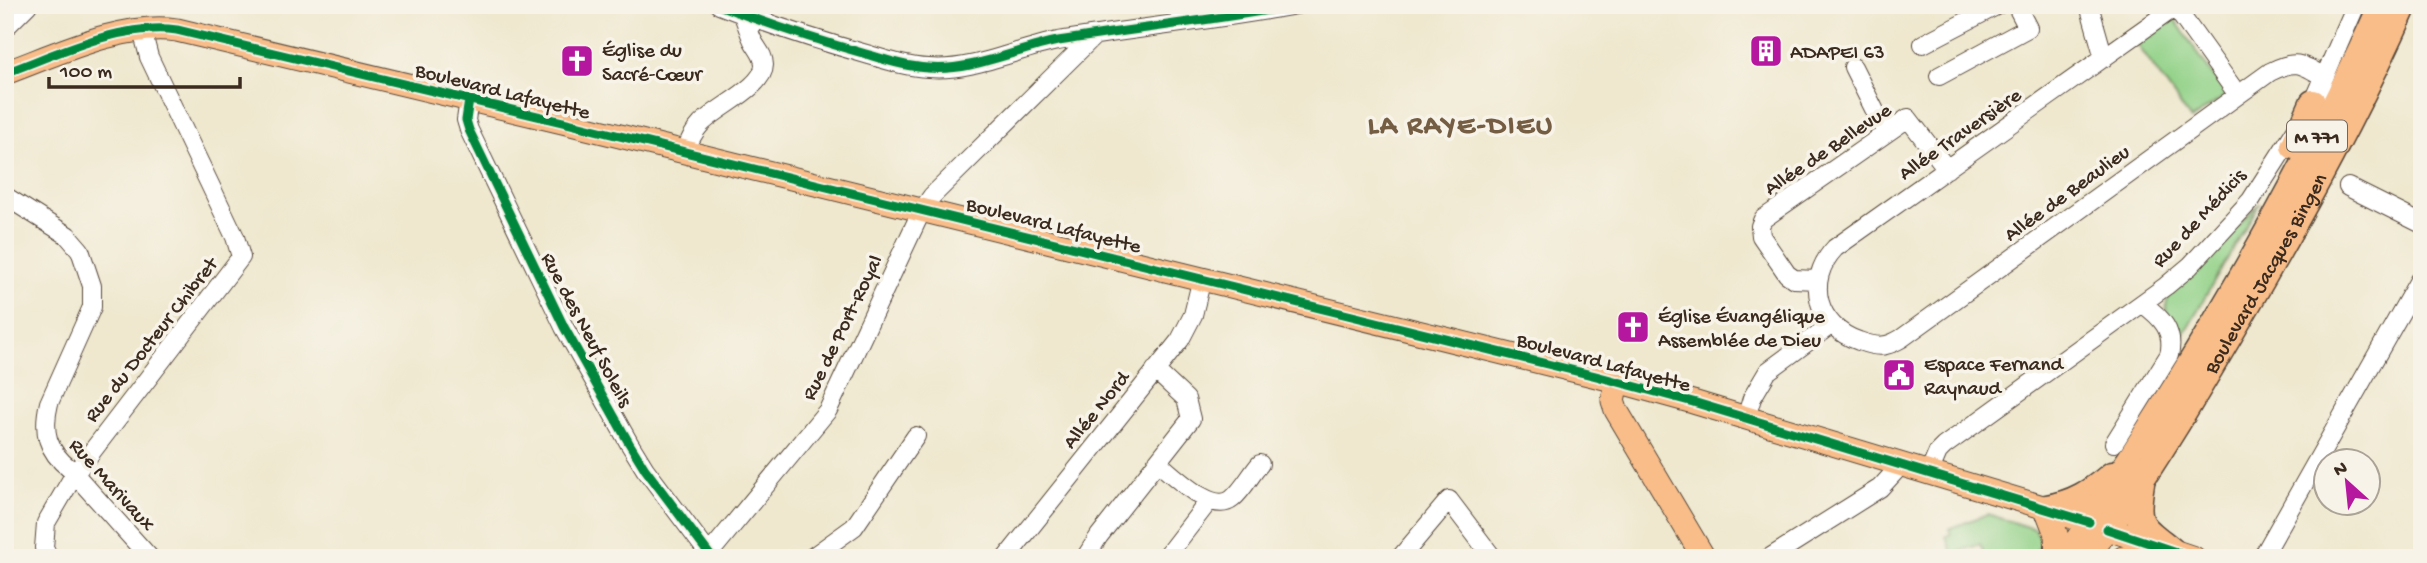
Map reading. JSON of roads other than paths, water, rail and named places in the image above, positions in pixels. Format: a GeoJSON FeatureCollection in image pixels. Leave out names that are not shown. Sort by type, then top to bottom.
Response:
{"type":"FeatureCollection","features":[{"type":"Feature","properties":{"kind":"highway","name":"Boulevard Jacques Bingen"},"geometry":{"type":"LineString","coordinates":[[2098,526],[2129,461],[2168,401],[2285,200],[2365,44],[2382,5]]}},
{"type":"Feature","properties":{"kind":"highway","name":"Boulevard Jacques Bingen"},"geometry":{"type":"LineString","coordinates":[[2129,461],[2194,397],[2334,151],[2404,5]]}},
{"type":"Feature","properties":{"kind":"highway"},"geometry":{"type":"LineString","coordinates":[[2247,265],[2267,208],[2313,103]]}},
{"type":"Feature","properties":{"kind":"highway"},"geometry":{"type":"LineString","coordinates":[[2046,508],[2067,504],[2085,495],[2129,461],[2139,521],[2144,528],[2183,554]]}},
{"type":"Feature","properties":{"kind":"main road","name":"Boulevard Lafayette"},"geometry":{"type":"LineString","coordinates":[[5,72],[108,36],[160,27],[177,30],[1617,381],[2046,508],[2183,554]]}},
{"type":"Feature","properties":{"kind":"main road"},"geometry":{"type":"LineString","coordinates":[[1617,381],[1613,401],[1616,410],[1704,558]]}},
{"type":"Feature","properties":{"kind":"main road"},"geometry":{"type":"LineString","coordinates":[[2046,508],[2056,534],[2057,558]]}},
{"type":"Feature","properties":{"kind":"main road","name":"M 771"},"geometry":{"type":"LineString","coordinates":[[2064,558],[2098,526]]}},
{"type":"Feature","properties":{"kind":"main road","name":"M 771"},"geometry":{"type":"LineString","coordinates":[[2088,558],[2098,526]]}},
{"type":"Feature","properties":{"kind":"main road"},"geometry":{"type":"LineString","coordinates":[[2123,558],[2146,552],[2183,554]]}},
{"type":"Feature","properties":{"kind":"street"},"geometry":{"type":"LineString","coordinates":[[5,28],[28,5]]}},
{"type":"Feature","properties":{"kind":"street"},"geometry":{"type":"LineString","coordinates":[[719,5],[785,30],[841,47],[931,69],[966,65],[1054,42],[1296,5]]}},
{"type":"Feature","properties":{"kind":"street"},"geometry":{"type":"LineString","coordinates":[[1923,44],[1998,5]]}},
{"type":"Feature","properties":{"kind":"street"},"geometry":{"type":"LineString","coordinates":[[1939,76],[2028,28],[2016,5]]}},
{"type":"Feature","properties":{"kind":"street"},"geometry":{"type":"LineString","coordinates":[[2089,5],[2104,58]]}},
{"type":"Feature","properties":{"kind":"street","name":"Rue de Médicis"},"geometry":{"type":"LineString","coordinates":[[1929,473],[1938,452],[1944,446],[2143,304],[2190,266],[2251,200],[2313,103],[2356,5]]}},
{"type":"Feature","properties":{"kind":"street"},"geometry":{"type":"LineString","coordinates":[[2177,6],[2238,95]]}},
{"type":"Feature","properties":{"kind":"street","name":"Allée Traversière"},"geometry":{"type":"LineString","coordinates":[[1817,279],[1821,266],[1835,248],[2177,6]]}},
{"type":"Feature","properties":{"kind":"street"},"geometry":{"type":"LineString","coordinates":[[685,152],[694,131],[703,121],[752,87],[763,72],[764,63],[743,15]]}},
{"type":"Feature","properties":{"kind":"street","name":"Rue du Docteur Chibret"},"geometry":{"type":"LineString","coordinates":[[49,558],[44,548],[46,523],[74,475],[242,257],[149,57],[142,30]]}},
{"type":"Feature","properties":{"kind":"street","name":"Rue de Port-Royal"},"geometry":{"type":"LineString","coordinates":[[711,556],[828,410],[922,210],[932,196],[1094,36]]}},
{"type":"Feature","properties":{"kind":"street"},"geometry":{"type":"LineString","coordinates":[[1054,42],[1055,72]]}},
{"type":"Feature","properties":{"kind":"street","name":"Allée de Beaulieu"},"geometry":{"type":"LineString","coordinates":[[1832,324],[1848,337],[1869,344],[1885,346],[1902,338],[2270,72],[2286,64],[2300,64],[2324,77]]}},
{"type":"Feature","properties":{"kind":"street"},"geometry":{"type":"LineString","coordinates":[[1853,67],[1886,133]]}},
{"type":"Feature","properties":{"kind":"street","name":"Rue des Neuf Soleils"},"geometry":{"type":"LineString","coordinates":[[469,100],[466,120],[469,130],[564,327],[645,469],[711,556]]}},
{"type":"Feature","properties":{"kind":"street","name":"Allée de Bellevue"},"geometry":{"type":"LineString","coordinates":[[1817,279],[1801,280],[1790,277],[1761,236],[1760,226],[1763,219],[1908,118],[1947,169]]}},
{"type":"Feature","properties":{"kind":"street"},"geometry":{"type":"LineString","coordinates":[[2347,187],[2422,224]]}},
{"type":"Feature","properties":{"kind":"street","name":"Rue Marivaux"},"geometry":{"type":"LineString","coordinates":[[5,196],[67,234],[80,250],[90,277],[93,307],[49,403],[45,417],[48,446],[150,558]]}},
{"type":"Feature","properties":{"kind":"street"},"geometry":{"type":"LineString","coordinates":[[2262,558],[2422,275]]}},
{"type":"Feature","properties":{"kind":"street","name":"Allée Nord"},"geometry":{"type":"LineString","coordinates":[[1006,558],[1187,329],[1202,278]]}},
{"type":"Feature","properties":{"kind":"street"},"geometry":{"type":"LineString","coordinates":[[1746,418],[1752,398],[1768,370],[1832,324],[1819,298],[1817,279]]}},
{"type":"Feature","properties":{"kind":"street"},"geometry":{"type":"LineString","coordinates":[[2129,461],[2171,346],[2166,325],[2143,304]]}},
{"type":"Feature","properties":{"kind":"street"},"geometry":{"type":"LineString","coordinates":[[1085,558],[1099,536],[1191,419],[1186,399],[1155,370]]}},
{"type":"Feature","properties":{"kind":"street"},"geometry":{"type":"LineString","coordinates":[[811,558],[854,527],[916,436]]}},
{"type":"Feature","properties":{"kind":"street"},"geometry":{"type":"LineString","coordinates":[[1157,462],[1209,501],[1220,504],[1232,499],[1260,464]]}},
{"type":"Feature","properties":{"kind":"street"},"geometry":{"type":"LineString","coordinates":[[1773,556],[1880,488],[1901,465]]}},
{"type":"Feature","properties":{"kind":"street"},"geometry":{"type":"LineString","coordinates":[[1400,558],[1449,500],[1493,558]]}},
{"type":"Feature","properties":{"kind":"street"},"geometry":{"type":"LineString","coordinates":[[1165,558],[1209,501]]}},
{"type":"Feature","properties":{"kind":"place","name":"ADAPEI 63"},"geometry":{"type":"Point","coordinates":[1766,51]}},
{"type":"Feature","properties":{"kind":"place","name":"Église du Sacré-Cœur"},"geometry":{"type":"Point","coordinates":[577,61]}},
{"type":"Feature","properties":{"kind":"place","name":"Église Évangélique Assemblée de Dieu"},"geometry":{"type":"Point","coordinates":[1633,327]}},
{"type":"Feature","properties":{"kind":"place","name":"Espace Fernand Raynaud"},"geometry":{"type":"Point","coordinates":[1899,375]}},
{"type":"Feature","properties":{"kind":"district","name":"LA RAYE-DIEU"},"geometry":{"type":"Point","coordinates":[1461,123]}}]}
